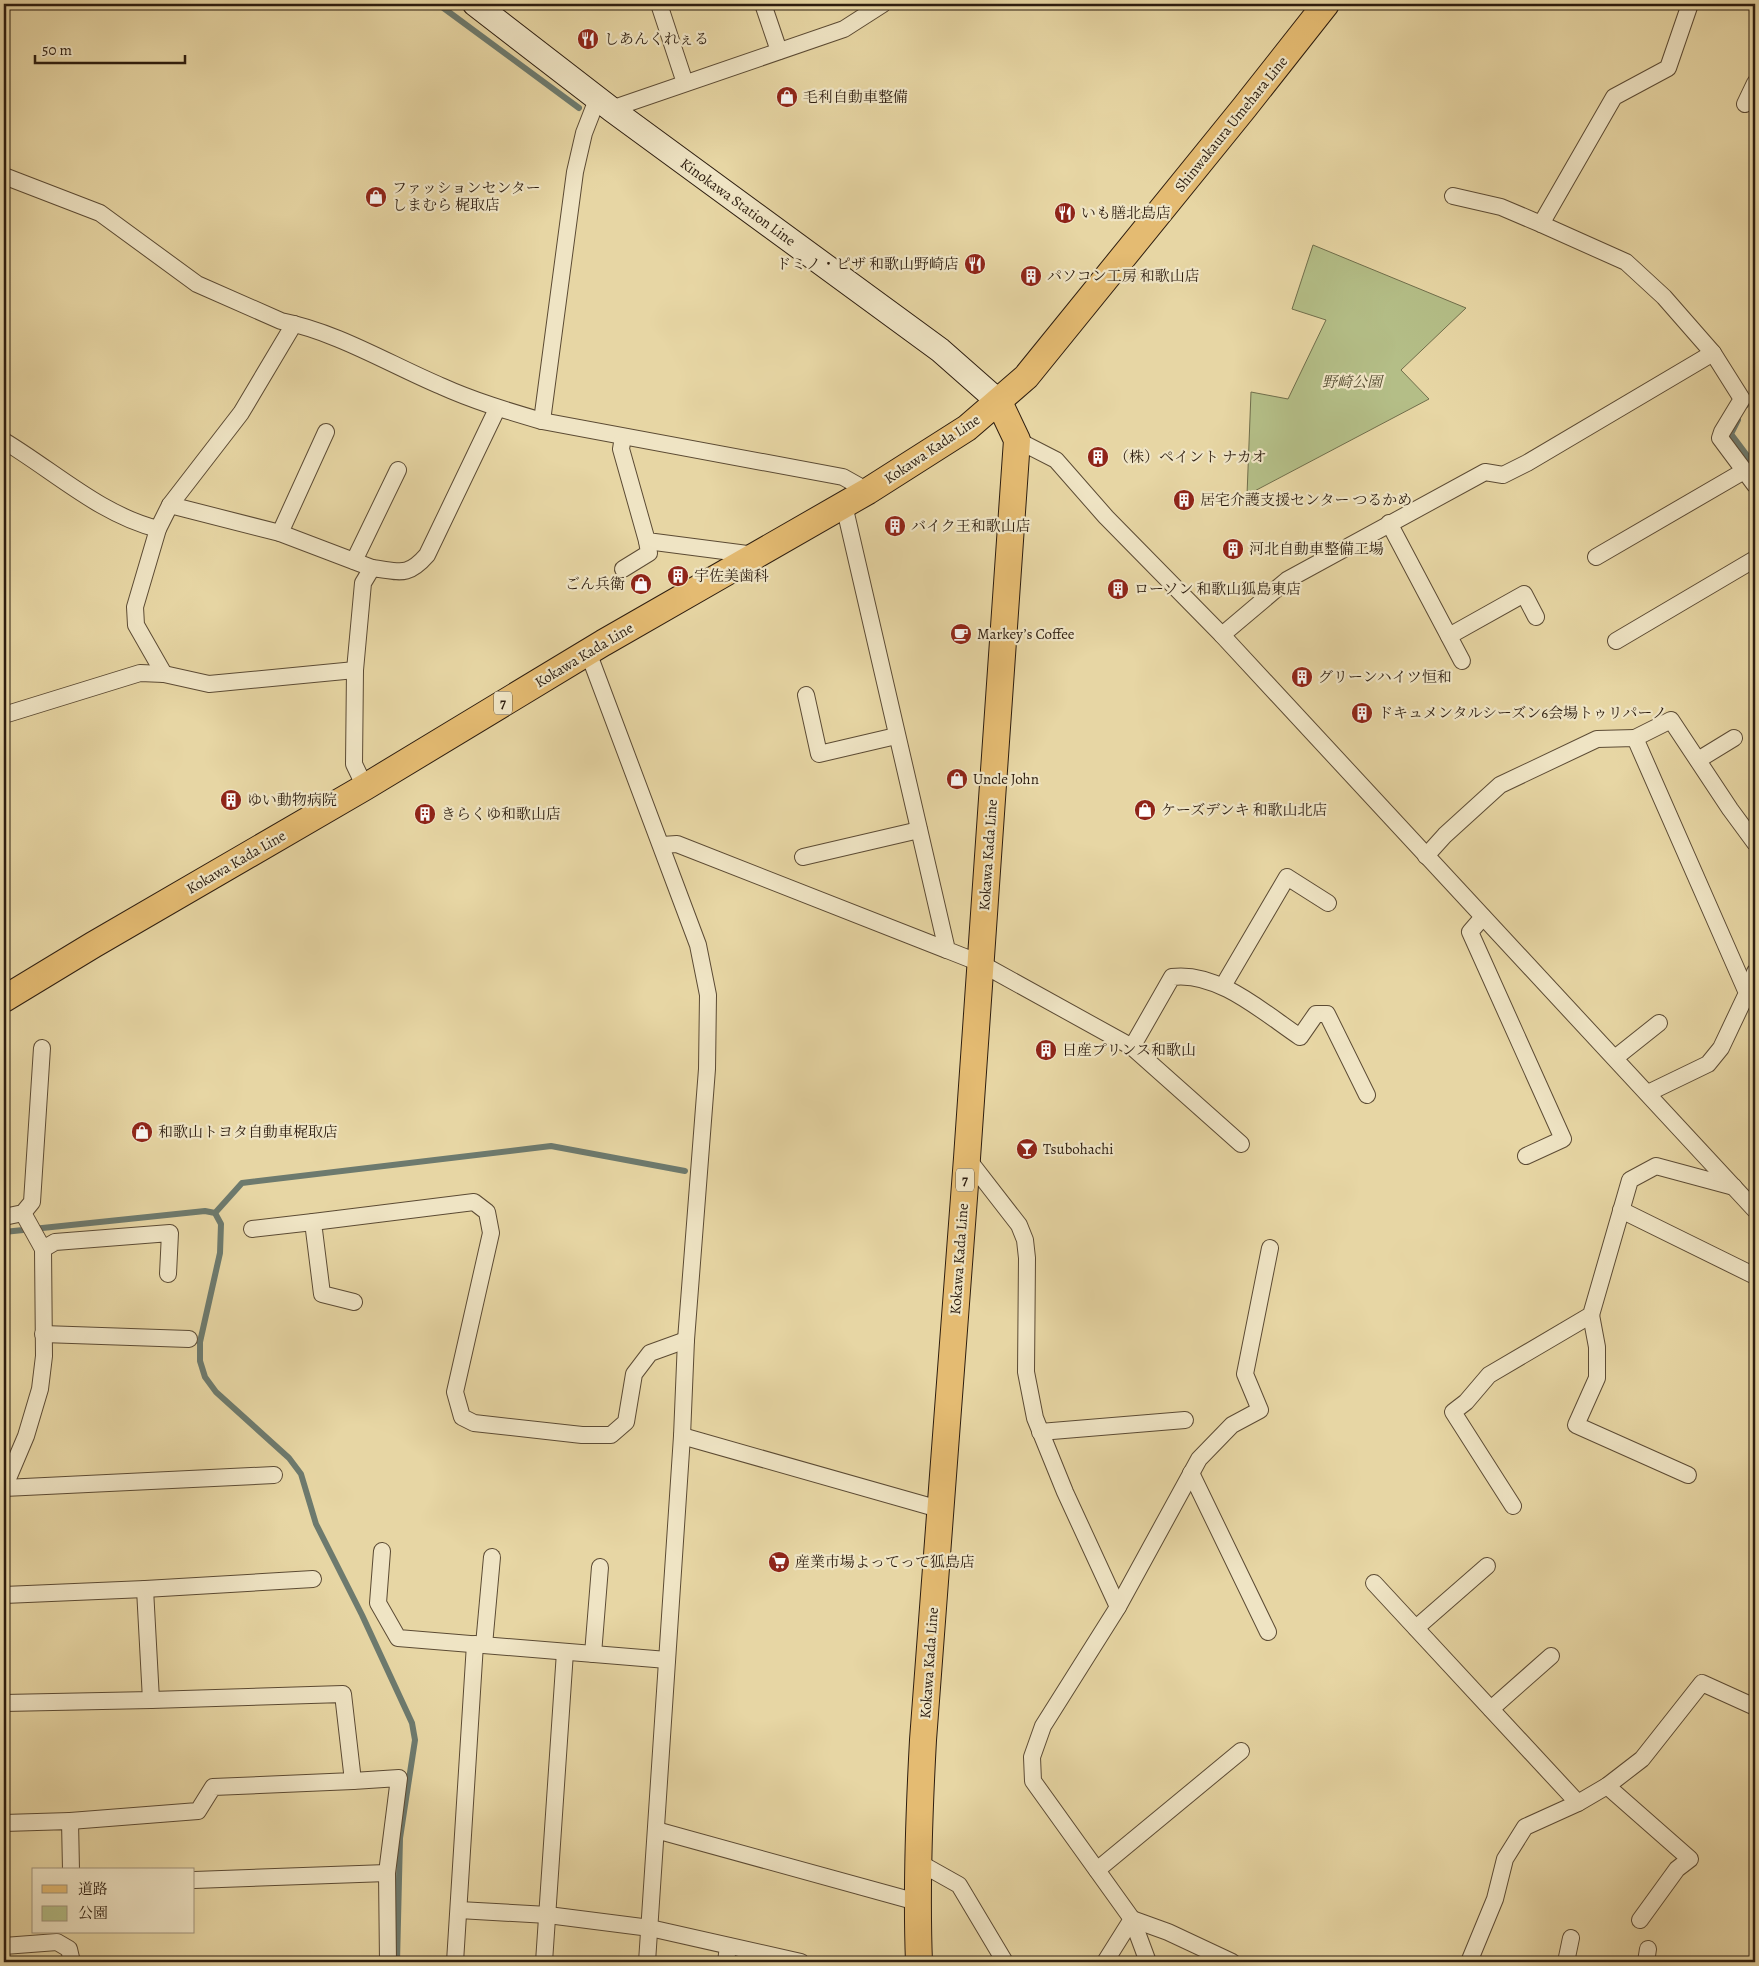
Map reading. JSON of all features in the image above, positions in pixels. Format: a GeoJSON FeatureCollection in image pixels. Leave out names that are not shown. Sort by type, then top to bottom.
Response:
{"type":"FeatureCollection","features":[{"type":"Feature","properties":{"kind":"main road","name":"Kinokawa Station Line"},"geometry":{"type":"LineString","coordinates":[[475,4],[604,103],[940,350],[999,402]]}},
{"type":"Feature","properties":{"kind":"main road","name":"Shinwakaura Umehara Line"},"geometry":{"type":"LineString","coordinates":[[999,402],[1026,377],[1326,4]]}},
{"type":"Feature","properties":{"kind":"main road","name":"Kokawa Kada Line"},"geometry":{"type":"LineString","coordinates":[[4,999],[365,788],[588,652],[868,491],[967,428],[999,402],[1017,440],[967,1158],[923,1740],[917,1902],[919,1962]]}},
{"type":"Feature","properties":{"kind":"street"},"geometry":{"type":"LineString","coordinates":[[659,4],[685,83]]}},
{"type":"Feature","properties":{"kind":"street"},"geometry":{"type":"LineString","coordinates":[[763,4],[779,51]]}},
{"type":"Feature","properties":{"kind":"street"},"geometry":{"type":"LineString","coordinates":[[542,421],[575,172],[584,133],[604,103],[685,83],[844,29],[883,4]]}},
{"type":"Feature","properties":{"kind":"street"},"geometry":{"type":"LineString","coordinates":[[1541,224],[1614,97],[1668,68],[1690,4]]}},
{"type":"Feature","properties":{"kind":"street"},"geometry":{"type":"LineString","coordinates":[[1745,104],[1755,83]]}},
{"type":"Feature","properties":{"kind":"street"},"geometry":{"type":"LineString","coordinates":[[4,176],[100,213],[197,284],[281,321],[340,340],[442,387],[497,409],[542,421],[623,437],[843,477],[868,491]]}},
{"type":"Feature","properties":{"kind":"street"},"geometry":{"type":"LineString","coordinates":[[1453,196],[1501,207],[1626,262],[1664,297],[1713,353],[1742,399],[1720,438],[1755,485]]}},
{"type":"Feature","properties":{"kind":"street"},"geometry":{"type":"LineString","coordinates":[[164,674],[136,625],[135,607],[158,529],[170,506],[240,413],[294,324]]}},
{"type":"Feature","properties":{"kind":"street"},"geometry":{"type":"LineString","coordinates":[[1222,635],[1288,580],[1484,472],[1503,475],[1527,463],[1713,353]]}},
{"type":"Feature","properties":{"kind":"street"},"geometry":{"type":"LineString","coordinates":[[170,506],[280,533],[372,568],[406,572],[417,567],[427,555],[497,409]]}},
{"type":"Feature","properties":{"kind":"street"},"geometry":{"type":"LineString","coordinates":[[280,533],[326,432]]}},
{"type":"Feature","properties":{"kind":"street"},"geometry":{"type":"LineString","coordinates":[[623,437],[621,449],[649,552],[623,568]]}},
{"type":"Feature","properties":{"kind":"street"},"geometry":{"type":"LineString","coordinates":[[1017,440],[1056,460],[1106,517],[1222,635],[1755,1210]]}},
{"type":"Feature","properties":{"kind":"street"},"geometry":{"type":"LineString","coordinates":[[4,441],[69,485],[105,506],[140,524],[158,529]]}},
{"type":"Feature","properties":{"kind":"street"},"geometry":{"type":"LineString","coordinates":[[354,561],[398,470]]}},
{"type":"Feature","properties":{"kind":"street"},"geometry":{"type":"LineString","coordinates":[[1596,557],[1744,471]]}},
{"type":"Feature","properties":{"kind":"street"},"geometry":{"type":"LineString","coordinates":[[844,505],[947,950]]}},
{"type":"Feature","properties":{"kind":"street"},"geometry":{"type":"LineString","coordinates":[[1389,524],[1462,661]]}},
{"type":"Feature","properties":{"kind":"street"},"geometry":{"type":"LineString","coordinates":[[647,541],[755,555]]}},
{"type":"Feature","properties":{"kind":"street"},"geometry":{"type":"LineString","coordinates":[[1616,641],[1755,559]]}},
{"type":"Feature","properties":{"kind":"street"},"geometry":{"type":"LineString","coordinates":[[365,788],[354,764],[354,670],[363,583],[372,568]]}},
{"type":"Feature","properties":{"kind":"street"},"geometry":{"type":"LineString","coordinates":[[1448,636],[1524,594],[1536,617]]}},
{"type":"Feature","properties":{"kind":"street"},"geometry":{"type":"LineString","coordinates":[[588,652],[698,945],[708,995],[707,1069],[686,1340],[682,1436],[647,1962]]}},
{"type":"Feature","properties":{"kind":"street"},"geometry":{"type":"LineString","coordinates":[[4,715],[140,673],[164,674],[209,684],[354,670]]}},
{"type":"Feature","properties":{"kind":"street"},"geometry":{"type":"LineString","coordinates":[[806,695],[819,754],[896,736]]}},
{"type":"Feature","properties":{"kind":"street"},"geometry":{"type":"LineString","coordinates":[[1426,856],[1445,835],[1500,785],[1597,739],[1635,738],[1671,720],[1755,843]]}},
{"type":"Feature","properties":{"kind":"street"},"geometry":{"type":"LineString","coordinates":[[1635,738],[1747,993]]}},
{"type":"Feature","properties":{"kind":"street"},"geometry":{"type":"LineString","coordinates":[[1698,760],[1734,738]]}},
{"type":"Feature","properties":{"kind":"street"},"geometry":{"type":"LineString","coordinates":[[803,857],[919,830]]}},
{"type":"Feature","properties":{"kind":"street"},"geometry":{"type":"LineString","coordinates":[[662,845],[677,844],[980,963],[1132,1047],[1241,1144]]}},
{"type":"Feature","properties":{"kind":"street"},"geometry":{"type":"LineString","coordinates":[[1223,986],[1287,878],[1328,903]]}},
{"type":"Feature","properties":{"kind":"street"},"geometry":{"type":"LineString","coordinates":[[1483,917],[1470,932],[1564,1139],[1526,1156]]}},
{"type":"Feature","properties":{"kind":"street"},"geometry":{"type":"LineString","coordinates":[[1648,1093],[1708,1064],[1721,1048],[1755,972]]}},
{"type":"Feature","properties":{"kind":"street"},"geometry":{"type":"LineString","coordinates":[[1132,1047],[1172,977],[1186,975],[1223,986],[1300,1037],[1316,1014],[1327,1014],[1367,1095]]}},
{"type":"Feature","properties":{"kind":"street"},"geometry":{"type":"LineString","coordinates":[[1615,1058],[1659,1023]]}},
{"type":"Feature","properties":{"kind":"street"},"geometry":{"type":"LineString","coordinates":[[24,1216],[32,1202],[42,1048]]}},
{"type":"Feature","properties":{"kind":"street"},"geometry":{"type":"LineString","coordinates":[[967,1158],[1019,1225],[1025,1240],[1027,1258],[1026,1372],[1035,1418],[1064,1492],[1118,1607]]}},
{"type":"Feature","properties":{"kind":"street"},"geometry":{"type":"LineString","coordinates":[[1688,1475],[1576,1425],[1597,1378],[1597,1347],[1591,1316],[1630,1180],[1656,1166],[1734,1187]]}},
{"type":"Feature","properties":{"kind":"street"},"geometry":{"type":"LineString","coordinates":[[252,1229],[474,1202],[486,1212],[491,1233],[455,1392],[462,1417],[474,1423],[582,1435],[611,1435],[626,1422],[634,1374],[650,1353],[686,1340]]}},
{"type":"Feature","properties":{"kind":"street"},"geometry":{"type":"LineString","coordinates":[[1622,1210],[1755,1276]]}},
{"type":"Feature","properties":{"kind":"street"},"geometry":{"type":"LineString","coordinates":[[4,1217],[24,1216]]}},
{"type":"Feature","properties":{"kind":"street"},"geometry":{"type":"LineString","coordinates":[[24,1216],[40,1244],[44,1356],[40,1389],[26,1436],[4,1488],[274,1476]]}},
{"type":"Feature","properties":{"kind":"street"},"geometry":{"type":"LineString","coordinates":[[313,1222],[322,1294],[354,1302]]}},
{"type":"Feature","properties":{"kind":"street"},"geometry":{"type":"LineString","coordinates":[[40,1244],[170,1234],[168,1274]]}},
{"type":"Feature","properties":{"kind":"street"},"geometry":{"type":"LineString","coordinates":[[1148,1962],[1132,1919],[1033,1781],[1032,1757],[1043,1726],[1118,1607],[1199,1459],[1232,1425],[1260,1410],[1245,1374],[1270,1248]]}},
{"type":"Feature","properties":{"kind":"street"},"geometry":{"type":"LineString","coordinates":[[1513,1506],[1453,1412],[1466,1402],[1489,1375],[1591,1316]]}},
{"type":"Feature","properties":{"kind":"street"},"geometry":{"type":"LineString","coordinates":[[43,1334],[189,1339]]}},
{"type":"Feature","properties":{"kind":"street"},"geometry":{"type":"LineString","coordinates":[[1040,1432],[1185,1420]]}},
{"type":"Feature","properties":{"kind":"street"},"geometry":{"type":"LineString","coordinates":[[682,1436],[939,1510]]}},
{"type":"Feature","properties":{"kind":"street"},"geometry":{"type":"LineString","coordinates":[[1191,1473],[1268,1632]]}},
{"type":"Feature","properties":{"kind":"street"},"geometry":{"type":"LineString","coordinates":[[382,1550],[378,1603],[398,1638],[667,1660]]}},
{"type":"Feature","properties":{"kind":"street"},"geometry":{"type":"LineString","coordinates":[[455,1962],[480,1645],[492,1557]]}},
{"type":"Feature","properties":{"kind":"street"},"geometry":{"type":"LineString","coordinates":[[1416,1628],[1487,1566]]}},
{"type":"Feature","properties":{"kind":"street"},"geometry":{"type":"LineString","coordinates":[[593,1654],[600,1567]]}},
{"type":"Feature","properties":{"kind":"street"},"geometry":{"type":"LineString","coordinates":[[4,1595],[313,1579]]}},
{"type":"Feature","properties":{"kind":"street"},"geometry":{"type":"LineString","coordinates":[[1374,1583],[1578,1803]]}},
{"type":"Feature","properties":{"kind":"street"},"geometry":{"type":"LineString","coordinates":[[145,1589],[150,1700]]}},
{"type":"Feature","properties":{"kind":"street"},"geometry":{"type":"LineString","coordinates":[[544,1962],[564,1652]]}},
{"type":"Feature","properties":{"kind":"street"},"geometry":{"type":"LineString","coordinates":[[1492,1710],[1551,1656]]}},
{"type":"Feature","properties":{"kind":"street"},"geometry":{"type":"LineString","coordinates":[[1469,1962],[1495,1900],[1505,1859],[1525,1827],[1578,1803],[1607,1786],[1642,1759],[1702,1683],[1755,1707]]}},
{"type":"Feature","properties":{"kind":"street"},"geometry":{"type":"LineString","coordinates":[[4,1703],[343,1694],[352,1781]]}},
{"type":"Feature","properties":{"kind":"street"},"geometry":{"type":"LineString","coordinates":[[1097,1870],[1241,1751]]}},
{"type":"Feature","properties":{"kind":"street"},"geometry":{"type":"LineString","coordinates":[[4,1823],[70,1821],[198,1811],[213,1787],[399,1778],[387,1873],[388,1962]]}},
{"type":"Feature","properties":{"kind":"street"},"geometry":{"type":"LineString","coordinates":[[1607,1786],[1690,1859],[1677,1869],[1640,1920]]}},
{"type":"Feature","properties":{"kind":"street"},"geometry":{"type":"LineString","coordinates":[[70,1821],[71,1868]]}},
{"type":"Feature","properties":{"kind":"street"},"geometry":{"type":"LineString","coordinates":[[656,1830],[917,1902]]}},
{"type":"Feature","properties":{"kind":"street"},"geometry":{"type":"LineString","coordinates":[[918,1862],[959,1885],[1004,1962]]}},
{"type":"Feature","properties":{"kind":"street"},"geometry":{"type":"LineString","coordinates":[[195,1880],[387,1873]]}},
{"type":"Feature","properties":{"kind":"street"},"geometry":{"type":"LineString","coordinates":[[460,1910],[548,1915],[650,1928],[801,1962]]}},
{"type":"Feature","properties":{"kind":"street"},"geometry":{"type":"LineString","coordinates":[[1105,1962],[1132,1919]]}},
{"type":"Feature","properties":{"kind":"street"},"geometry":{"type":"LineString","coordinates":[[1132,1919],[1168,1932],[1232,1962]]}},
{"type":"Feature","properties":{"kind":"street"},"geometry":{"type":"LineString","coordinates":[[1566,1962],[1571,1938]]}},
{"type":"Feature","properties":{"kind":"street"},"geometry":{"type":"LineString","coordinates":[[4,1946],[57,1942],[69,1949],[72,1962]]}},
{"type":"Feature","properties":{"kind":"street"},"geometry":{"type":"LineString","coordinates":[[726,1962],[728,1946]]}},
{"type":"Feature","properties":{"kind":"green space","name":"野崎公園"},"geometry":{"type":"Polygon","coordinates":[[[1313,245],[1466,308],[1401,370],[1429,399],[1247,495],[1251,392],[1288,399],[1326,320],[1292,309],[1313,245]]]}},
{"type":"Feature","properties":{"kind":"waterway"},"geometry":{"type":"LineString","coordinates":[[438,4],[579,108]]}},
{"type":"Feature","properties":{"kind":"waterway"},"geometry":{"type":"LineString","coordinates":[[1746,405],[1755,388]]}},
{"type":"Feature","properties":{"kind":"waterway"},"geometry":{"type":"LineString","coordinates":[[1738,420],[1731,434],[1755,466]]}},
{"type":"Feature","properties":{"kind":"waterway"},"geometry":{"type":"LineString","coordinates":[[215,1213],[242,1183],[551,1146],[685,1171]]}},
{"type":"Feature","properties":{"kind":"waterway"},"geometry":{"type":"LineString","coordinates":[[4,1232],[205,1211],[215,1213],[221,1224],[220,1253],[200,1342],[200,1361],[205,1377],[216,1392],[289,1458],[301,1474],[316,1524],[362,1615],[412,1723],[415,1740],[400,1838],[397,1962]]}},
{"type":"Feature","properties":{"kind":"place","name":"しあんくれぇる"},"geometry":{"type":"Point","coordinates":[588,39]}},
{"type":"Feature","properties":{"kind":"place","name":"毛利自動車整備"},"geometry":{"type":"Point","coordinates":[787,97]}},
{"type":"Feature","properties":{"kind":"place","name":"ファッションセンター しまむら 梶取店"},"geometry":{"type":"Point","coordinates":[376,197]}},
{"type":"Feature","properties":{"kind":"place","name":"いも膳北島店"},"geometry":{"type":"Point","coordinates":[1065,213]}},
{"type":"Feature","properties":{"kind":"place","name":"ドミノ・ピザ 和歌山野崎店"},"geometry":{"type":"Point","coordinates":[975,264]}},
{"type":"Feature","properties":{"kind":"place","name":"パソコン工房 和歌山店"},"geometry":{"type":"Point","coordinates":[1031,276]}},
{"type":"Feature","properties":{"kind":"place","name":"（株）ペイント ナカオ"},"geometry":{"type":"Point","coordinates":[1098,457]}},
{"type":"Feature","properties":{"kind":"place","name":"居宅介護支援センター つるかめ"},"geometry":{"type":"Point","coordinates":[1184,500]}},
{"type":"Feature","properties":{"kind":"place","name":"バイク王和歌山店"},"geometry":{"type":"Point","coordinates":[895,526]}},
{"type":"Feature","properties":{"kind":"place","name":"河北自動車整備工場"},"geometry":{"type":"Point","coordinates":[1233,549]}},
{"type":"Feature","properties":{"kind":"place","name":"宇佐美歯科"},"geometry":{"type":"Point","coordinates":[678,576]}},
{"type":"Feature","properties":{"kind":"place","name":"ごん兵衛"},"geometry":{"type":"Point","coordinates":[641,584]}},
{"type":"Feature","properties":{"kind":"place","name":"ローソン 和歌山狐島東店"},"geometry":{"type":"Point","coordinates":[1118,589]}},
{"type":"Feature","properties":{"kind":"place","name":"Markey’s Coffee"},"geometry":{"type":"Point","coordinates":[961,634]}},
{"type":"Feature","properties":{"kind":"place","name":"グリーンハイツ恒和"},"geometry":{"type":"Point","coordinates":[1302,677]}},
{"type":"Feature","properties":{"kind":"place","name":"ドキュメンタルシーズン6会場トゥリパーノ"},"geometry":{"type":"Point","coordinates":[1362,713]}},
{"type":"Feature","properties":{"kind":"place","name":"Uncle John"},"geometry":{"type":"Point","coordinates":[957,779]}},
{"type":"Feature","properties":{"kind":"place","name":"ゆい動物病院"},"geometry":{"type":"Point","coordinates":[231,800]}},
{"type":"Feature","properties":{"kind":"place","name":"ケーズデンキ 和歌山北店"},"geometry":{"type":"Point","coordinates":[1145,810]}},
{"type":"Feature","properties":{"kind":"place","name":"きらくゆ和歌山店"},"geometry":{"type":"Point","coordinates":[425,814]}},
{"type":"Feature","properties":{"kind":"place","name":"日産プリンス和歌山"},"geometry":{"type":"Point","coordinates":[1046,1050]}},
{"type":"Feature","properties":{"kind":"place","name":"和歌山トヨタ自動車梶取店"},"geometry":{"type":"Point","coordinates":[142,1132]}},
{"type":"Feature","properties":{"kind":"place","name":"Tsubohachi"},"geometry":{"type":"Point","coordinates":[1027,1149]}},
{"type":"Feature","properties":{"kind":"place","name":"産業市場よってって狐島店"},"geometry":{"type":"Point","coordinates":[779,1562]}}]}
